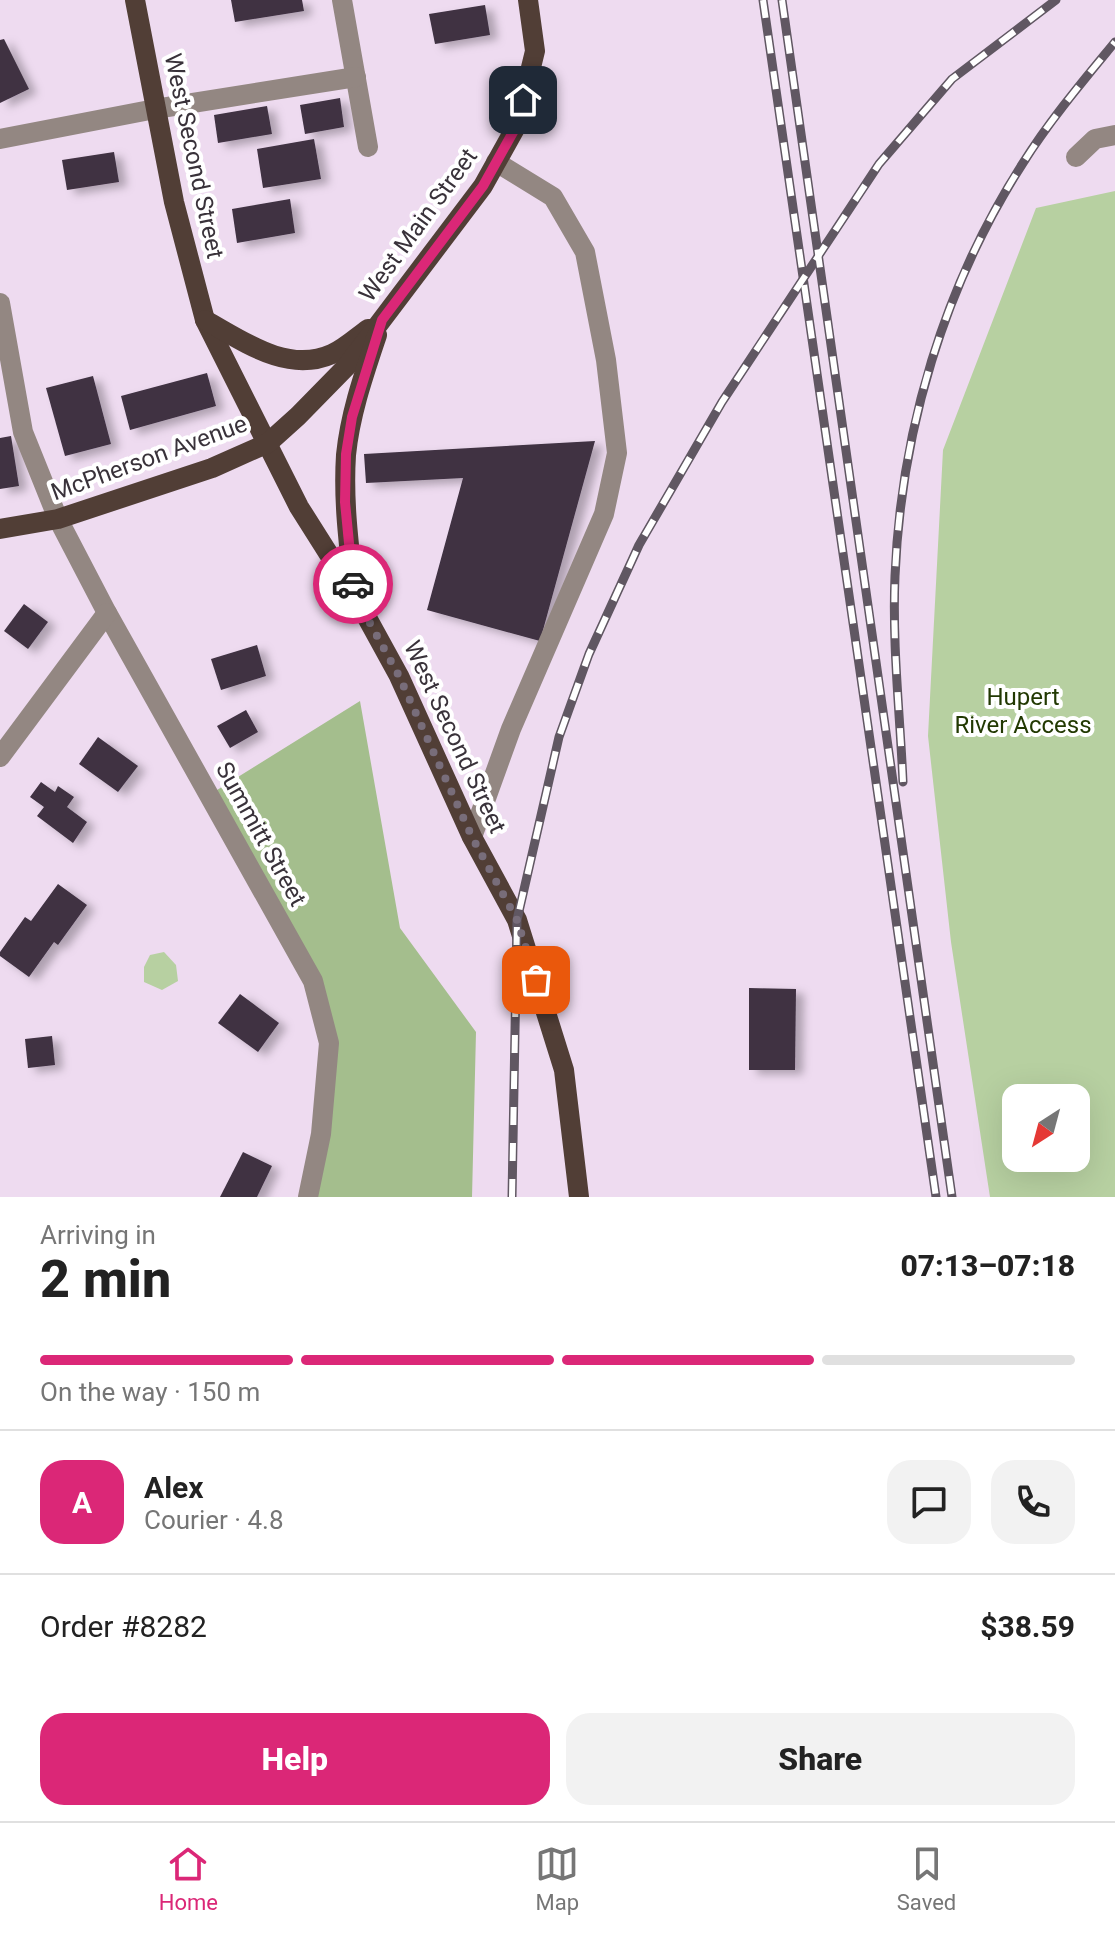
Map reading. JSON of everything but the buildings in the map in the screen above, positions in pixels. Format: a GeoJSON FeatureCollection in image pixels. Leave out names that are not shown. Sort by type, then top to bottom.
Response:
{"type":"FeatureCollection","features":[{"type":"Feature","properties":{"kind":"main road","name":"West Second Street"},"geometry":{"type":"LineString","coordinates":[[135,0],[174,202],[205,320],[299,507],[354,594],[399,676],[472,837],[517,920],[564,1070],[579,1197]]}},
{"type":"Feature","properties":{"kind":"main road","name":"West Main Street"},"geometry":{"type":"LineString","coordinates":[[268,443],[347,366],[483,186],[517,125],[535,51],[528,0]]}},
{"type":"Feature","properties":{"kind":"main road"},"geometry":{"type":"LineString","coordinates":[[205,320],[279,358],[308,361],[333,354],[382,320]]}},
{"type":"Feature","properties":{"kind":"main road"},"geometry":{"type":"LineString","coordinates":[[354,594],[345,502],[346,454],[352,417],[382,320]]}},
{"type":"Feature","properties":{"kind":"main road","name":"McPherson Avenue"},"geometry":{"type":"LineString","coordinates":[[0,529],[58,519],[212,468],[268,443]]}},
{"type":"Feature","properties":{"kind":"street"},"geometry":{"type":"LineString","coordinates":[[342,0],[368,147]]}},
{"type":"Feature","properties":{"kind":"street"},"geometry":{"type":"LineString","coordinates":[[0,139],[155,109],[356,77]]}},
{"type":"Feature","properties":{"kind":"street"},"geometry":{"type":"LineString","coordinates":[[1076,157],[1095,139],[1115,135]]}},
{"type":"Feature","properties":{"kind":"street"},"geometry":{"type":"LineString","coordinates":[[472,837],[511,729],[604,514],[617,453],[606,360],[585,252],[553,197],[496,162]]}},
{"type":"Feature","properties":{"kind":"street","name":"Summitt Street"},"geometry":{"type":"LineString","coordinates":[[0,303],[23,432],[58,519],[107,613],[313,981],[329,1043],[321,1134],[308,1197]]}},
{"type":"Feature","properties":{"kind":"street"},"geometry":{"type":"LineString","coordinates":[[0,757],[107,613]]}},
{"type":"Feature","properties":{"kind":"green space","name":"Hupert River Access"},"geometry":{"type":"Polygon","coordinates":[[[1115,191],[1115,1197],[990,1197],[951,942],[928,736],[943,450],[1036,208],[1115,191]]]}},
{"type":"Feature","properties":{"kind":"green space"},"geometry":{"type":"Polygon","coordinates":[[[360,701],[400,928],[476,1032],[472,1197],[308,1197],[329,1043],[313,981],[209,795],[360,701]]]}},
{"type":"Feature","properties":{"kind":"green space"},"geometry":{"type":"Polygon","coordinates":[[[164,952],[176,965],[178,981],[162,990],[144,982],[144,967],[150,955],[164,952]]]}},
{"type":"Feature","properties":{"kind":"railway"},"geometry":{"type":"LineString","coordinates":[[763,0],[936,1197]]}},
{"type":"Feature","properties":{"kind":"railway"},"geometry":{"type":"LineString","coordinates":[[782,0],[952,1197]]}},
{"type":"Feature","properties":{"kind":"railway"},"geometry":{"type":"LineString","coordinates":[[512,1197],[517,920],[559,737],[589,654],[639,545],[722,402],[879,164],[952,79],[1056,0]]}},
{"type":"Feature","properties":{"kind":"railway"},"geometry":{"type":"LineString","coordinates":[[903,782],[895,653],[895,576],[906,467],[932,361],[949,309],[995,210],[1044,131],[1115,42]]}},
{"type":"Feature","properties":{"kind":"way so far"},"geometry":{"type":"LineString","coordinates":[[353,584],[354,594],[399,676],[472,837],[517,920],[536,980]]}},
{"type":"Feature","properties":{"kind":"route"},"geometry":{"type":"LineString","coordinates":[[353,584],[345,502],[346,454],[362,378],[382,320],[483,186],[517,125],[523,100]]}}]}
